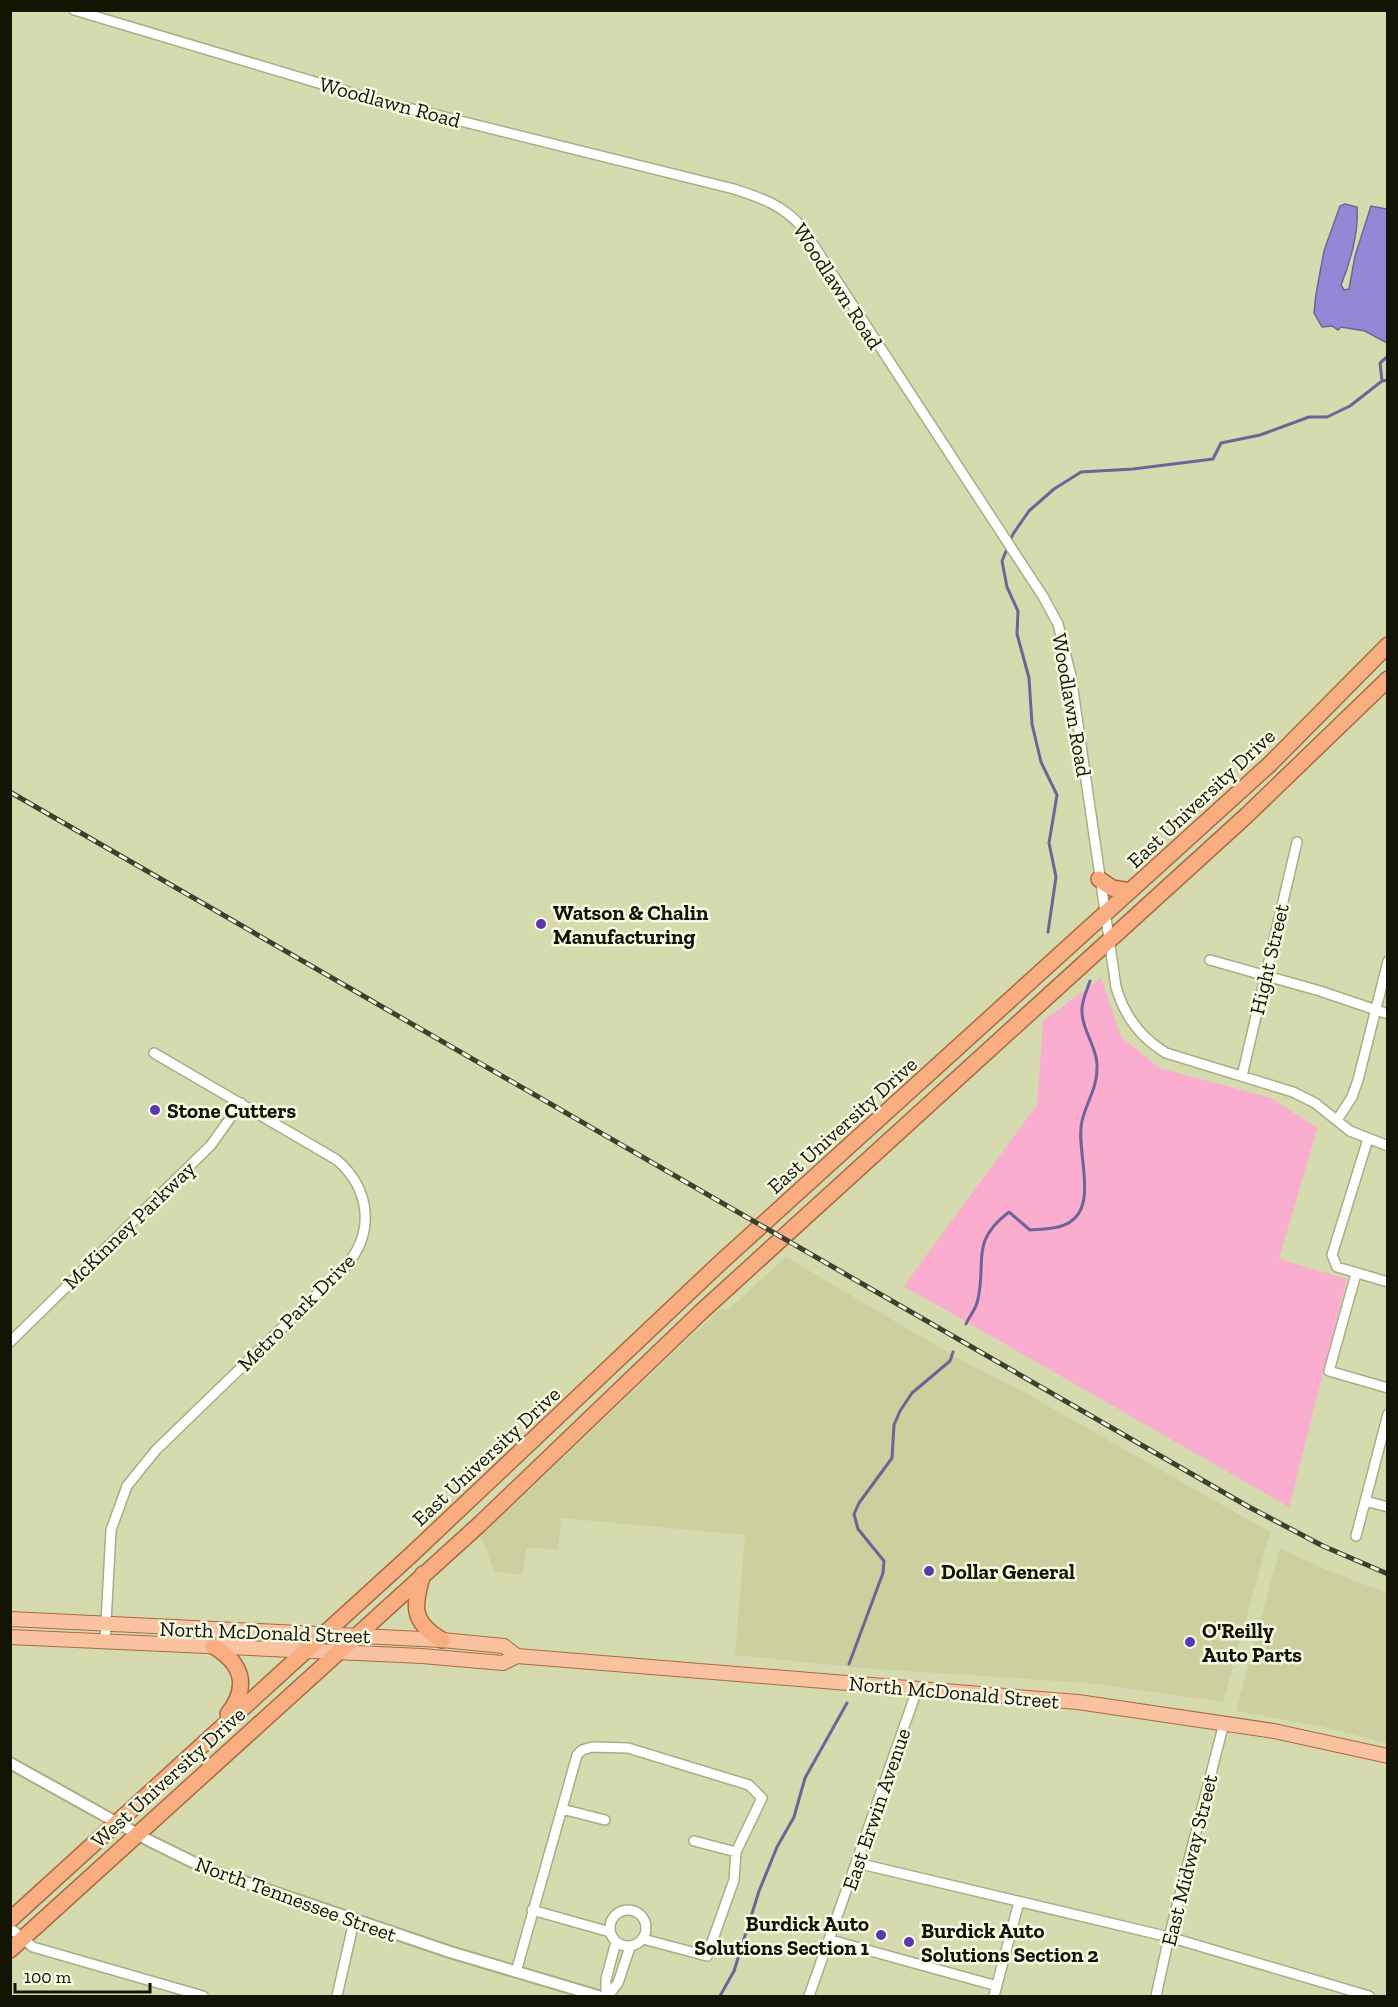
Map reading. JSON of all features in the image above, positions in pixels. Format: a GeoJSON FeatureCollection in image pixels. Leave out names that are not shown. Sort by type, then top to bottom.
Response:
{"type":"FeatureCollection","features":[{"type":"Feature","properties":{"kind":"highway","name":"East University Drive"},"geometry":{"type":"LineString","coordinates":[[322,1635],[516,1458],[673,1307],[1323,713],[1388,645]]}},
{"type":"Feature","properties":{"kind":"highway","name":"East University Drive"},"geometry":{"type":"LineString","coordinates":[[355,1636],[531,1476],[701,1312],[1247,815],[1388,679]]}},
{"type":"Feature","properties":{"kind":"highway"},"geometry":{"type":"LineString","coordinates":[[1232,797],[1247,815]]}},
{"type":"Feature","properties":{"kind":"highway"},"geometry":{"type":"LineString","coordinates":[[1100,879],[1112,888],[1130,891]]}},
{"type":"Feature","properties":{"kind":"highway"},"geometry":{"type":"LineString","coordinates":[[947,1058],[963,1075]]}},
{"type":"Feature","properties":{"kind":"highway"},"geometry":{"type":"LineString","coordinates":[[516,1458],[531,1476]]}},
{"type":"Feature","properties":{"kind":"highway"},"geometry":{"type":"LineString","coordinates":[[423,1574],[417,1594],[416,1611],[428,1631],[442,1640]]}},
{"type":"Feature","properties":{"kind":"highway","name":"West University Drive"},"geometry":{"type":"LineString","coordinates":[[10,1920],[322,1635]]}},
{"type":"Feature","properties":{"kind":"highway","name":"West University Drive"},"geometry":{"type":"LineString","coordinates":[[16,1945],[136,1833],[355,1636]]}},
{"type":"Feature","properties":{"kind":"highway"},"geometry":{"type":"LineString","coordinates":[[213,1646],[233,1660],[239,1670],[241,1685],[237,1702],[213,1734]]}},
{"type":"Feature","properties":{"kind":"main road","name":"North McDonald Street"},"geometry":{"type":"LineString","coordinates":[[10,1619],[442,1640],[504,1647],[517,1656],[1078,1702],[1294,1735],[1388,1756]]}},
{"type":"Feature","properties":{"kind":"main road","name":"North McDonald Street"},"geometry":{"type":"LineString","coordinates":[[10,1637],[305,1650],[503,1663],[517,1656]]}},
{"type":"Feature","properties":{"kind":"street","name":"Woodlawn Road"},"geometry":{"type":"LineString","coordinates":[[74,10],[372,99],[734,189],[769,200],[787,211],[801,226],[1044,598],[1058,624],[1069,669],[1105,914],[1121,1001],[1130,1019],[1149,1041],[1180,1059],[1300,1095],[1350,1131],[1388,1146]]}},
{"type":"Feature","properties":{"kind":"street","name":"Hight Street"},"geometry":{"type":"LineString","coordinates":[[1242,1076],[1296,842]]}},
{"type":"Feature","properties":{"kind":"street"},"geometry":{"type":"LineString","coordinates":[[1210,960],[1375,1008],[1388,1014]]}},
{"type":"Feature","properties":{"kind":"street"},"geometry":{"type":"LineString","coordinates":[[1337,1120],[1352,1097],[1358,1080],[1388,961]]}},
{"type":"Feature","properties":{"kind":"street","name":"Metro Park Drive"},"geometry":{"type":"LineString","coordinates":[[105,1641],[111,1530],[127,1486],[156,1450],[345,1266],[357,1252],[364,1236],[366,1218],[364,1199],[351,1173],[330,1155],[154,1053]]}},
{"type":"Feature","properties":{"kind":"street","name":"McKinney Parkway"},"geometry":{"type":"LineString","coordinates":[[10,1342],[211,1146],[241,1103]]}},
{"type":"Feature","properties":{"kind":"street"},"geometry":{"type":"LineString","coordinates":[[1368,1139],[1332,1255],[1337,1267],[1388,1282]]}},
{"type":"Feature","properties":{"kind":"street"},"geometry":{"type":"LineString","coordinates":[[1356,1274],[1329,1371],[1388,1388]]}},
{"type":"Feature","properties":{"kind":"street"},"geometry":{"type":"LineString","coordinates":[[1356,1536],[1388,1414]]}},
{"type":"Feature","properties":{"kind":"street"},"geometry":{"type":"LineString","coordinates":[[1365,1501],[1388,1507]]}},
{"type":"Feature","properties":{"kind":"street","name":"East Erwin Avenue"},"geometry":{"type":"LineString","coordinates":[[809,1996],[831,1940],[917,1690]]}},
{"type":"Feature","properties":{"kind":"street","name":"East Midway Street"},"geometry":{"type":"LineString","coordinates":[[1156,1996],[1168,1937],[1224,1723]]}},
{"type":"Feature","properties":{"kind":"street"},"geometry":{"type":"LineString","coordinates":[[516,1972],[578,1755],[582,1750],[592,1747],[628,1748],[749,1785],[762,1798],[736,1852],[734,1880],[707,1956],[643,1939],[630,1947],[618,1983],[607,1996]]}},
{"type":"Feature","properties":{"kind":"street","name":"North Tennessee Street"},"geometry":{"type":"LineString","coordinates":[[10,1763],[136,1833],[209,1870],[354,1921],[598,1996]]}},
{"type":"Feature","properties":{"kind":"street"},"geometry":{"type":"LineString","coordinates":[[562,1809],[605,1820]]}},
{"type":"Feature","properties":{"kind":"street"},"geometry":{"type":"LineString","coordinates":[[694,1841],[736,1852]]}},
{"type":"Feature","properties":{"kind":"street"},"geometry":{"type":"LineString","coordinates":[[857,1863],[1168,1937],[1369,1996]]}},
{"type":"Feature","properties":{"kind":"street"},"geometry":{"type":"LineString","coordinates":[[994,1996],[1019,1902]]}},
{"type":"Feature","properties":{"kind":"street"},"geometry":{"type":"LineString","coordinates":[[532,1910],[610,1932],[616,1942],[630,1947]]}},
{"type":"Feature","properties":{"kind":"street"},"geometry":{"type":"LineString","coordinates":[[610,1932],[616,1915],[633,1911],[645,1922],[643,1939]]}},
{"type":"Feature","properties":{"kind":"street"},"geometry":{"type":"LineString","coordinates":[[337,1996],[354,1921]]}},
{"type":"Feature","properties":{"kind":"street"},"geometry":{"type":"LineString","coordinates":[[10,1928],[16,1945],[33,1947],[164,1992],[203,1996]]}},
{"type":"Feature","properties":{"kind":"street"},"geometry":{"type":"LineString","coordinates":[[831,1940],[997,1986]]}},
{"type":"Feature","properties":{"kind":"street"},"geometry":{"type":"LineString","coordinates":[[607,1996],[606,1979],[616,1942]]}},
{"type":"Feature","properties":{"kind":"shaded area"},"geometry":{"type":"Polygon","coordinates":[[[1345,204],[1357,207],[1357,226],[1348,267],[1341,285],[1344,290],[1349,289],[1355,256],[1371,206],[1387,209],[1387,343],[1365,331],[1341,327],[1338,330],[1332,326],[1322,327],[1314,313],[1324,251],[1340,206],[1345,204]]]}},
{"type":"Feature","properties":{"kind":"shaded area"},"geometry":{"type":"Polygon","coordinates":[[[1101,978],[1121,1037],[1159,1068],[1271,1098],[1317,1128],[1279,1259],[1347,1279],[1289,1507],[904,1286],[1037,1105],[1043,1021],[1101,978]]]}},
{"type":"Feature","properties":{"kind":"shaded area"},"geometry":{"type":"Polygon","coordinates":[[[786,1257],[952,1355],[1018,1389],[1270,1532],[1223,1702],[1089,1683],[862,1668],[735,1655],[745,1535],[561,1518],[558,1549],[526,1548],[523,1575],[494,1571],[481,1536],[719,1310],[729,1309],[786,1257]]]}},
{"type":"Feature","properties":{"kind":"shaded area"},"geometry":{"type":"Polygon","coordinates":[[[1280,1548],[1327,1570],[1387,1593],[1387,1743],[1323,1727],[1236,1711],[1280,1548]]]}},
{"type":"Feature","properties":{"kind":"waterway"},"geometry":{"type":"LineString","coordinates":[[1382,381],[1380,363],[1388,356]]}},
{"type":"Feature","properties":{"kind":"waterway"},"geometry":{"type":"LineString","coordinates":[[1048,932],[1056,877],[1049,843],[1057,795],[1041,762],[1032,724],[1029,678],[1017,634],[1018,611],[1007,587],[1002,561],[1013,534],[1029,511],[1054,489],[1081,472],[1133,469],[1213,459],[1221,443],[1260,435],[1309,417],[1327,417],[1350,406],[1382,381],[1388,380]]}},
{"type":"Feature","properties":{"kind":"waterway"},"geometry":{"type":"LineString","coordinates":[[966,1324],[977,1303],[984,1244],[996,1223],[1009,1212],[1030,1230],[1056,1227],[1070,1222],[1079,1214],[1083,1203],[1085,1190],[1081,1146],[1082,1121],[1097,1072],[1096,1057],[1084,1025],[1082,1012],[1083,1000],[1090,981]]}},
{"type":"Feature","properties":{"kind":"waterway"},"geometry":{"type":"LineString","coordinates":[[849,1664],[883,1573],[884,1561],[858,1529],[854,1514],[859,1503],[892,1458],[894,1425],[900,1411],[912,1393],[950,1361],[953,1352]]}},
{"type":"Feature","properties":{"kind":"waterway"},"geometry":{"type":"LineString","coordinates":[[720,1996],[734,1971],[759,1891],[777,1847],[794,1817],[805,1778],[847,1703]]}},
{"type":"Feature","properties":{"kind":"railway"},"geometry":{"type":"LineString","coordinates":[[10,792],[1249,1507],[1323,1546],[1388,1574]]}},
{"type":"Feature","properties":{"kind":"place","name":"Watson & Chalin Manufacturing"},"geometry":{"type":"Point","coordinates":[541,924]}},
{"type":"Feature","properties":{"kind":"place","name":"Stone Cutters"},"geometry":{"type":"Point","coordinates":[155,1110]}},
{"type":"Feature","properties":{"kind":"place","name":"Dollar General"},"geometry":{"type":"Point","coordinates":[929,1571]}},
{"type":"Feature","properties":{"kind":"place","name":"O'Reilly Auto Parts"},"geometry":{"type":"Point","coordinates":[1190,1642]}},
{"type":"Feature","properties":{"kind":"place","name":"Burdick Auto Solutions Section 1"},"geometry":{"type":"Point","coordinates":[881,1935]}},
{"type":"Feature","properties":{"kind":"place","name":"Burdick Auto Solutions Section 2"},"geometry":{"type":"Point","coordinates":[909,1942]}}]}
